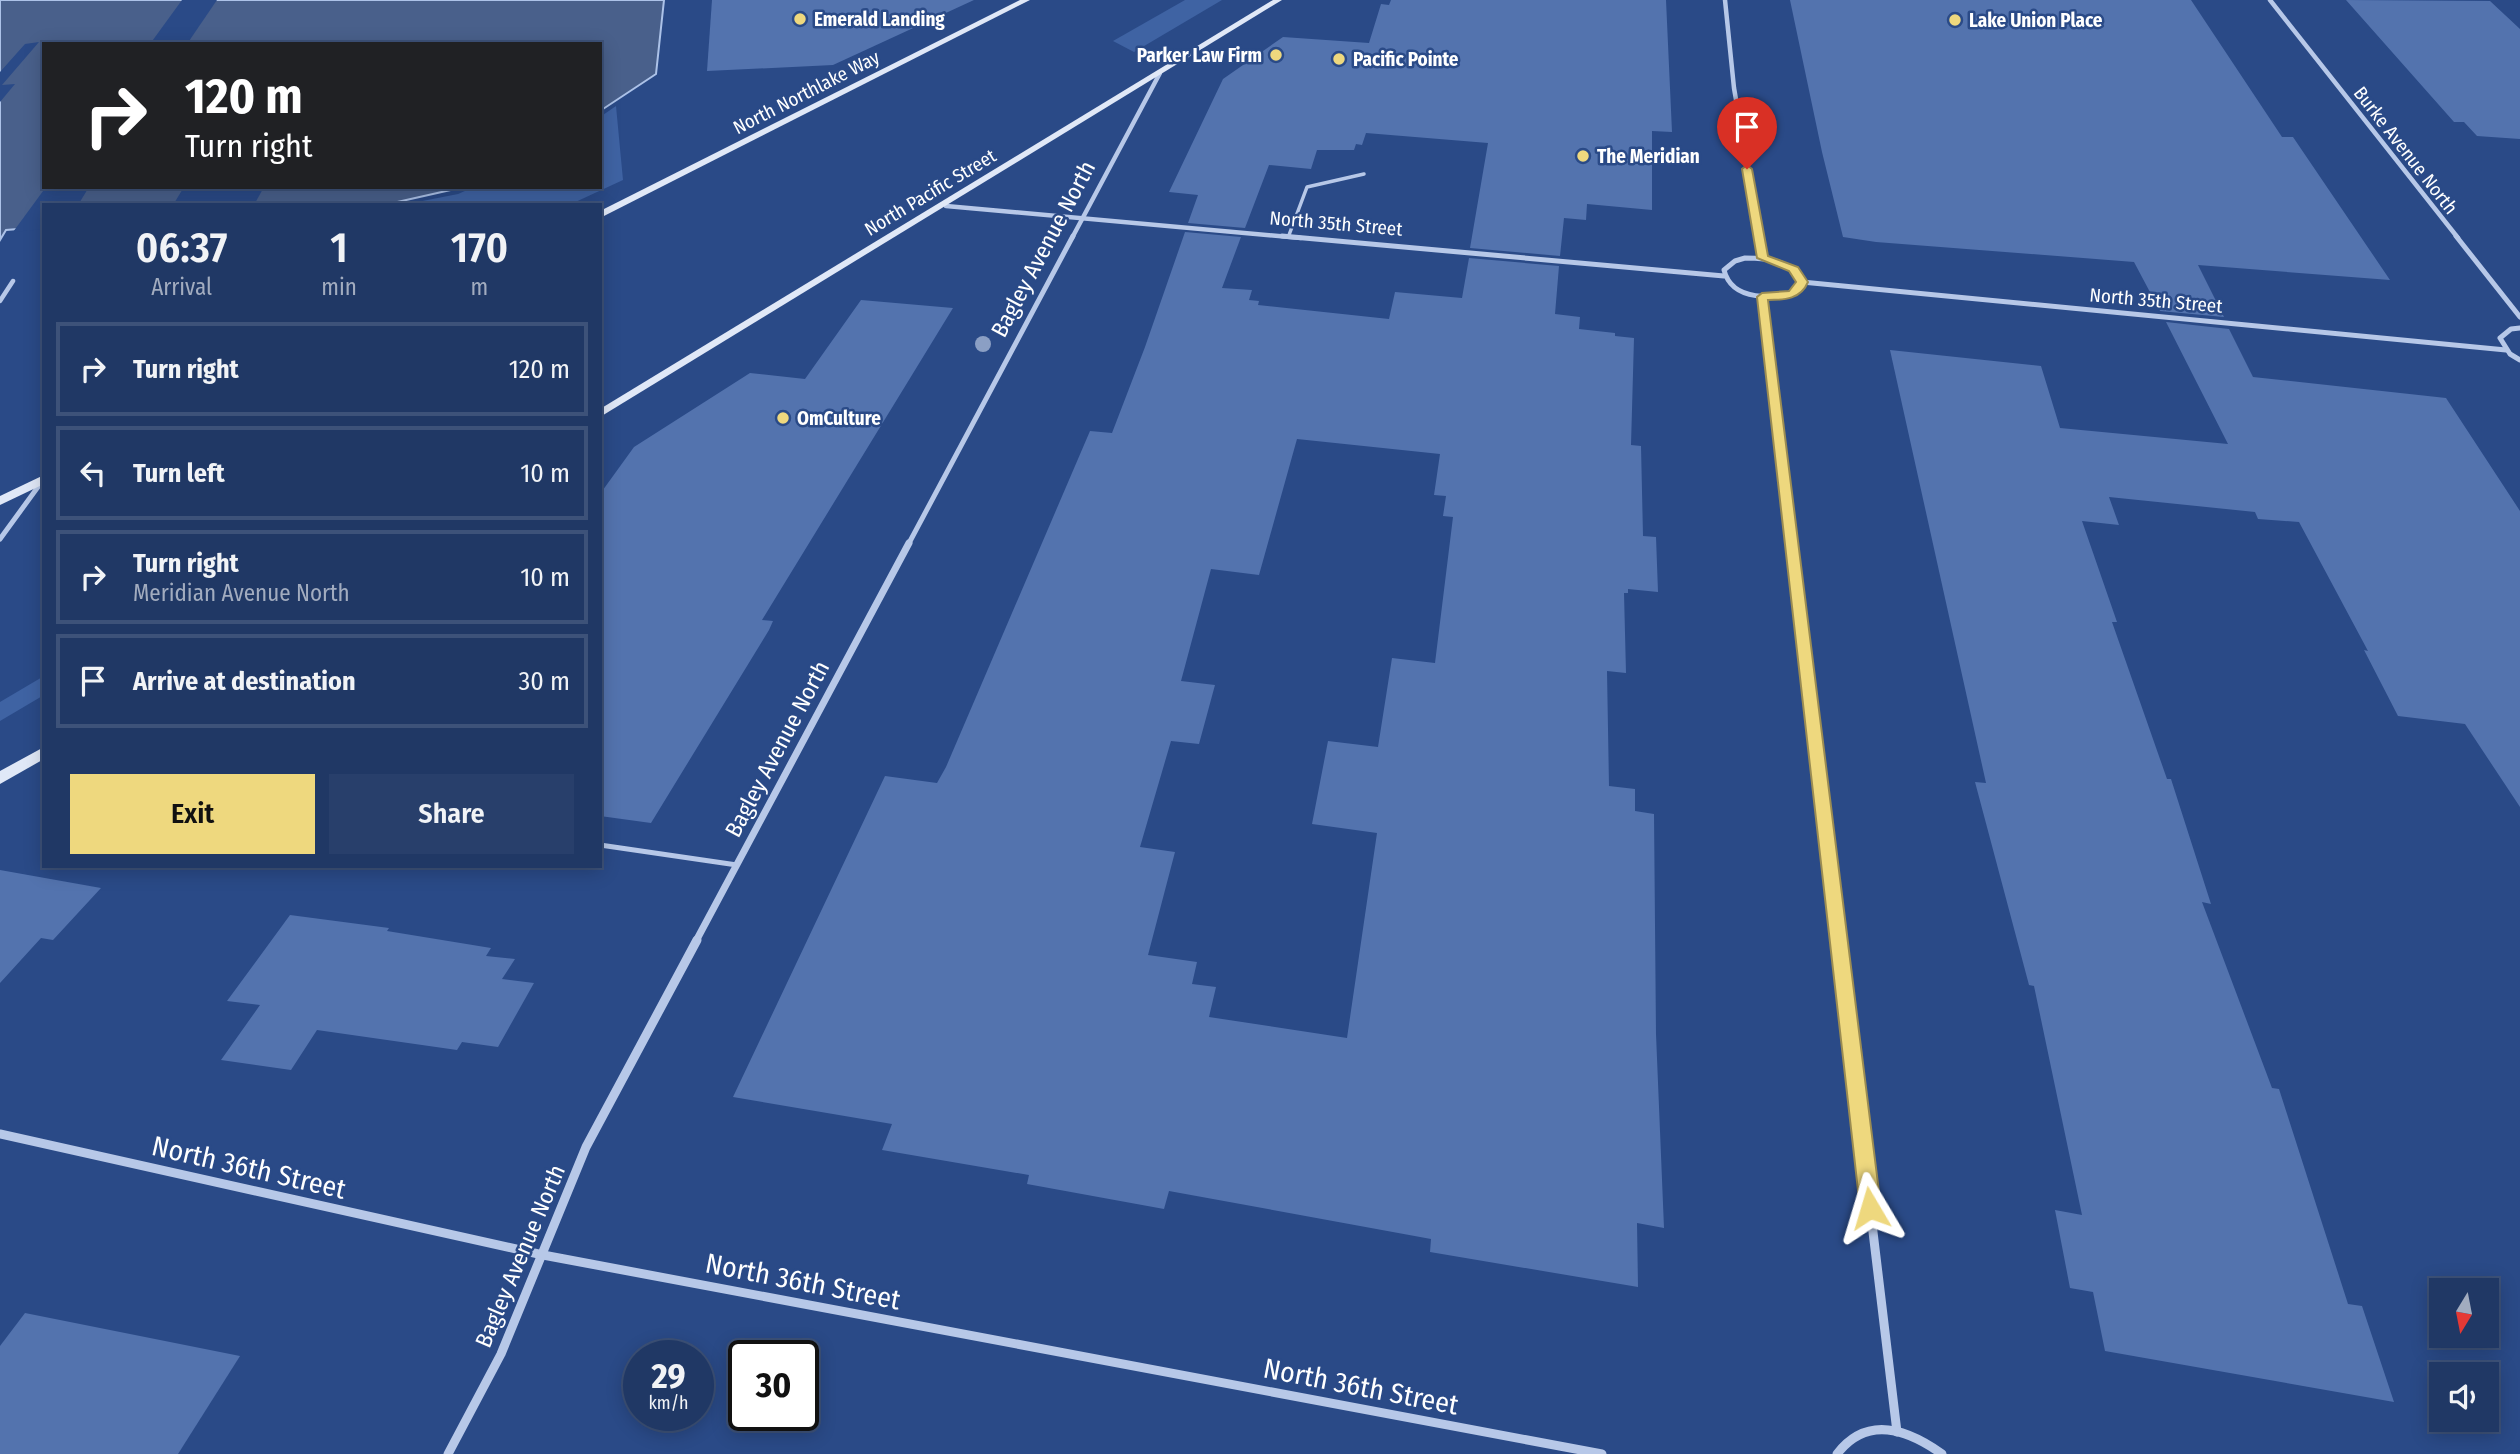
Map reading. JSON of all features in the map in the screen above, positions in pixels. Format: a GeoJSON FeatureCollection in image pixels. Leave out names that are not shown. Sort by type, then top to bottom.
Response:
{"type":"FeatureCollection","features":[{"type":"Feature","properties":{"kind":"street","name":"North Northlake Way"},"geometry":{"type":"LineString","coordinates":[[602,214],[1026,0]]}},
{"type":"Feature","properties":{"kind":"street","name":"North Pacific Street"},"geometry":{"type":"LineString","coordinates":[[602,413],[946,206],[1279,0]]}},
{"type":"Feature","properties":{"kind":"street"},"geometry":{"type":"LineString","coordinates":[[1725,0],[1734,88],[1763,258]]}},
{"type":"Feature","properties":{"kind":"street","name":"Burke Avenue North"},"geometry":{"type":"LineString","coordinates":[[2270,0],[2520,317]]}},
{"type":"Feature","properties":{"kind":"street","name":"Bagley Avenue North"},"geometry":{"type":"LineString","coordinates":[[448,1454],[501,1354],[586,1147],[1160,73]]}},
{"type":"Feature","properties":{"kind":"street","name":"North 35th Street"},"geometry":{"type":"LineString","coordinates":[[946,206],[1724,276]]}},
{"type":"Feature","properties":{"kind":"street"},"geometry":{"type":"LineString","coordinates":[[1763,258],[1794,269],[1802,282],[1800,289],[1783,297],[1762,297],[1736,288],[1724,276],[1728,265],[1735,261],[1763,258]]}},
{"type":"Feature","properties":{"kind":"street","name":"North 35th Street"},"geometry":{"type":"LineString","coordinates":[[1802,282],[2506,350]]}},
{"type":"Feature","properties":{"kind":"street"},"geometry":{"type":"LineString","coordinates":[[1762,297],[1897,1432]]}},
{"type":"Feature","properties":{"kind":"street"},"geometry":{"type":"LineString","coordinates":[[2520,328],[2503,332],[2500,338],[2506,350],[2520,360]]}},
{"type":"Feature","properties":{"kind":"street"},"geometry":{"type":"LineString","coordinates":[[0,500],[42,480]]}},
{"type":"Feature","properties":{"kind":"street"},"geometry":{"type":"LineString","coordinates":[[0,539],[42,481]]}},
{"type":"Feature","properties":{"kind":"street"},"geometry":{"type":"LineString","coordinates":[[0,778],[42,753]]}},
{"type":"Feature","properties":{"kind":"street","name":"North 36th Street"},"geometry":{"type":"LineString","coordinates":[[0,1134],[543,1255],[1602,1454]]}},
{"type":"Feature","properties":{"kind":"street"},"geometry":{"type":"LineString","coordinates":[[1837,1454],[1843,1444],[1860,1432],[1880,1428],[1903,1431],[1928,1443],[1942,1454]]}},
{"type":"Feature","properties":{"kind":"lane"},"geometry":{"type":"LineString","coordinates":[[1289,235],[1307,187],[1364,174]]}},
{"type":"Feature","properties":{"kind":"lane"},"geometry":{"type":"LineString","coordinates":[[0,301],[13,281]]}},
{"type":"Feature","properties":{"kind":"lane"},"geometry":{"type":"LineString","coordinates":[[602,845],[737,865]]}},
{"type":"Feature","properties":{"kind":"shaded area"},"geometry":{"type":"Polygon","coordinates":[[[0,0],[664,0],[656,74],[602,110],[602,42],[42,42],[42,189],[455,189],[393,203],[42,203],[42,227],[6,230],[0,240],[0,0]]]}},
{"type":"Feature","properties":{"kind":"shaded area"},"geometry":{"type":"Polygon","coordinates":[[[1185,0],[1222,0],[1134,52],[1113,41],[1185,0]]]}},
{"type":"Feature","properties":{"kind":"shaded area"},"geometry":{"type":"Polygon","coordinates":[[[616,106],[623,180],[573,203],[412,203],[458,194],[469,189],[602,189],[602,116],[616,106]]]}},
{"type":"Feature","properties":{"kind":"shaded area"},"geometry":{"type":"Polygon","coordinates":[[[42,677],[42,696],[0,721],[0,702],[42,677]]]}},
{"type":"Feature","properties":{"kind":"pier"},"geometry":{"type":"Polygon","coordinates":[[[182,0],[217,0],[188,42],[151,42],[182,0]]]}},
{"type":"Feature","properties":{"kind":"pier"},"geometry":{"type":"Polygon","coordinates":[[[39,42],[2,85],[15,84],[0,102],[0,72],[25,44],[39,42]]]}},
{"type":"Feature","properties":{"kind":"pier"},"geometry":{"type":"Polygon","coordinates":[[[45,189],[88,189],[79,203],[42,203],[42,229],[13,232],[45,189]]]}},
{"type":"Feature","properties":{"kind":"pier"},"geometry":{"type":"Polygon","coordinates":[[[183,189],[263,189],[255,203],[174,203],[183,189]]]}},
{"type":"Feature","properties":{"kind":"building","name":"Emerald Landing"},"geometry":{"type":"Polygon","coordinates":[[[712,0],[974,0],[833,65],[707,71],[712,0]]]}},
{"type":"Feature","properties":{"kind":"building"},"geometry":{"type":"Polygon","coordinates":[[[1391,0],[1666,0],[1672,132],[1652,131],[1652,210],[1587,204],[1586,220],[1564,218],[1560,256],[1470,248],[1488,143],[1366,133],[1362,145],[1356,144],[1354,150],[1317,150],[1311,169],[1269,165],[1245,228],[1188,223],[1198,195],[1169,192],[1223,79],[1283,37],[1369,43],[1381,4],[1389,5],[1391,0]]]}},
{"type":"Feature","properties":{"kind":"building"},"geometry":{"type":"Polygon","coordinates":[[[1790,0],[2191,0],[2282,137],[2293,137],[2390,280],[2198,265],[2224,317],[2160,311],[2134,262],[1876,242],[1843,237],[1790,0]]]}},
{"type":"Feature","properties":{"kind":"building"},"geometry":{"type":"Polygon","coordinates":[[[2346,0],[2490,1],[2520,29],[2520,139],[2477,136],[2464,122],[2454,122],[2346,0]]]}},
{"type":"Feature","properties":{"kind":"building"},"geometry":{"type":"Polygon","coordinates":[[[1185,232],[1241,237],[1222,288],[1252,290],[1249,300],[1259,301],[1258,305],[1389,319],[1395,292],[1462,298],[1469,258],[1559,266],[1555,314],[1580,317],[1579,329],[1634,338],[1631,445],[1641,446],[1643,536],[1656,537],[1658,592],[1628,589],[1628,593],[1624,593],[1626,673],[1607,671],[1609,786],[1635,789],[1635,811],[1654,814],[1656,1034],[1664,1228],[1637,1223],[1638,1287],[1430,1252],[1431,1239],[1169,1191],[1164,1209],[1027,1184],[1029,1175],[882,1150],[892,1124],[733,1097],[885,776],[937,783],[946,767],[1090,431],[1112,433],[1185,232]],[[1297,439],[1259,575],[1211,569],[1181,681],[1215,685],[1199,744],[1171,741],[1140,847],[1175,852],[1148,955],[1197,962],[1192,984],[1216,987],[1209,1017],[1347,1038],[1377,833],[1312,824],[1328,741],[1378,747],[1392,658],[1435,663],[1453,517],[1443,516],[1446,496],[1434,495],[1440,454],[1297,439]]]}},
{"type":"Feature","properties":{"kind":"building"},"geometry":{"type":"Polygon","coordinates":[[[861,300],[953,308],[762,620],[773,621],[651,823],[602,816],[602,491],[634,447],[750,373],[805,379],[861,300]]]}},
{"type":"Feature","properties":{"kind":"building"},"geometry":{"type":"Polygon","coordinates":[[[2166,322],[2229,329],[2253,377],[2446,398],[2520,511],[2520,807],[2465,724],[2398,716],[2364,650],[2368,651],[2299,522],[2258,519],[2255,512],[2109,497],[2119,525],[2082,521],[2117,622],[2112,622],[2167,779],[2171,779],[2211,904],[2202,902],[2272,1088],[2279,1089],[2348,1304],[2362,1306],[2394,1402],[2105,1351],[2093,1292],[2070,1288],[2055,1210],[2082,1215],[2034,986],[2029,985],[1975,782],[1986,783],[1890,350],[2041,366],[2060,428],[2228,444],[2166,322]]]}},
{"type":"Feature","properties":{"kind":"building"},"geometry":{"type":"Polygon","coordinates":[[[0,870],[101,888],[53,940],[41,938],[0,983],[0,870]]]}},
{"type":"Feature","properties":{"kind":"building"},"geometry":{"type":"Polygon","coordinates":[[[290,915],[389,928],[387,931],[491,948],[486,956],[515,959],[502,979],[534,983],[498,1047],[462,1042],[457,1050],[317,1030],[291,1070],[221,1060],[260,1005],[227,1001],[290,915]]]}},
{"type":"Feature","properties":{"kind":"building"},"geometry":{"type":"Polygon","coordinates":[[[25,1313],[240,1356],[178,1454],[0,1454],[0,1346],[25,1313]]]}},
{"type":"Feature","properties":{"kind":"place","name":"Emerald Landing"},"geometry":{"type":"Point","coordinates":[800,19]}},
{"type":"Feature","properties":{"kind":"place","name":"Lake Union Place"},"geometry":{"type":"Point","coordinates":[1955,20]}},
{"type":"Feature","properties":{"kind":"place","name":"Parker Law Firm"},"geometry":{"type":"Point","coordinates":[1276,55]}},
{"type":"Feature","properties":{"kind":"place","name":"Pacific Pointe"},"geometry":{"type":"Point","coordinates":[1339,59]}},
{"type":"Feature","properties":{"kind":"place","name":"The Meridian"},"geometry":{"type":"Point","coordinates":[1583,156]}},
{"type":"Feature","properties":{"kind":"place","name":"OmCulture"},"geometry":{"type":"Point","coordinates":[783,418]}},
{"type":"Feature","properties":{"kind":"route"},"geometry":{"type":"LineString","coordinates":[[1747,169],[1763,258],[1794,269],[1802,282],[1800,289],[1783,297],[1762,297],[1870,1208]]}}]}
